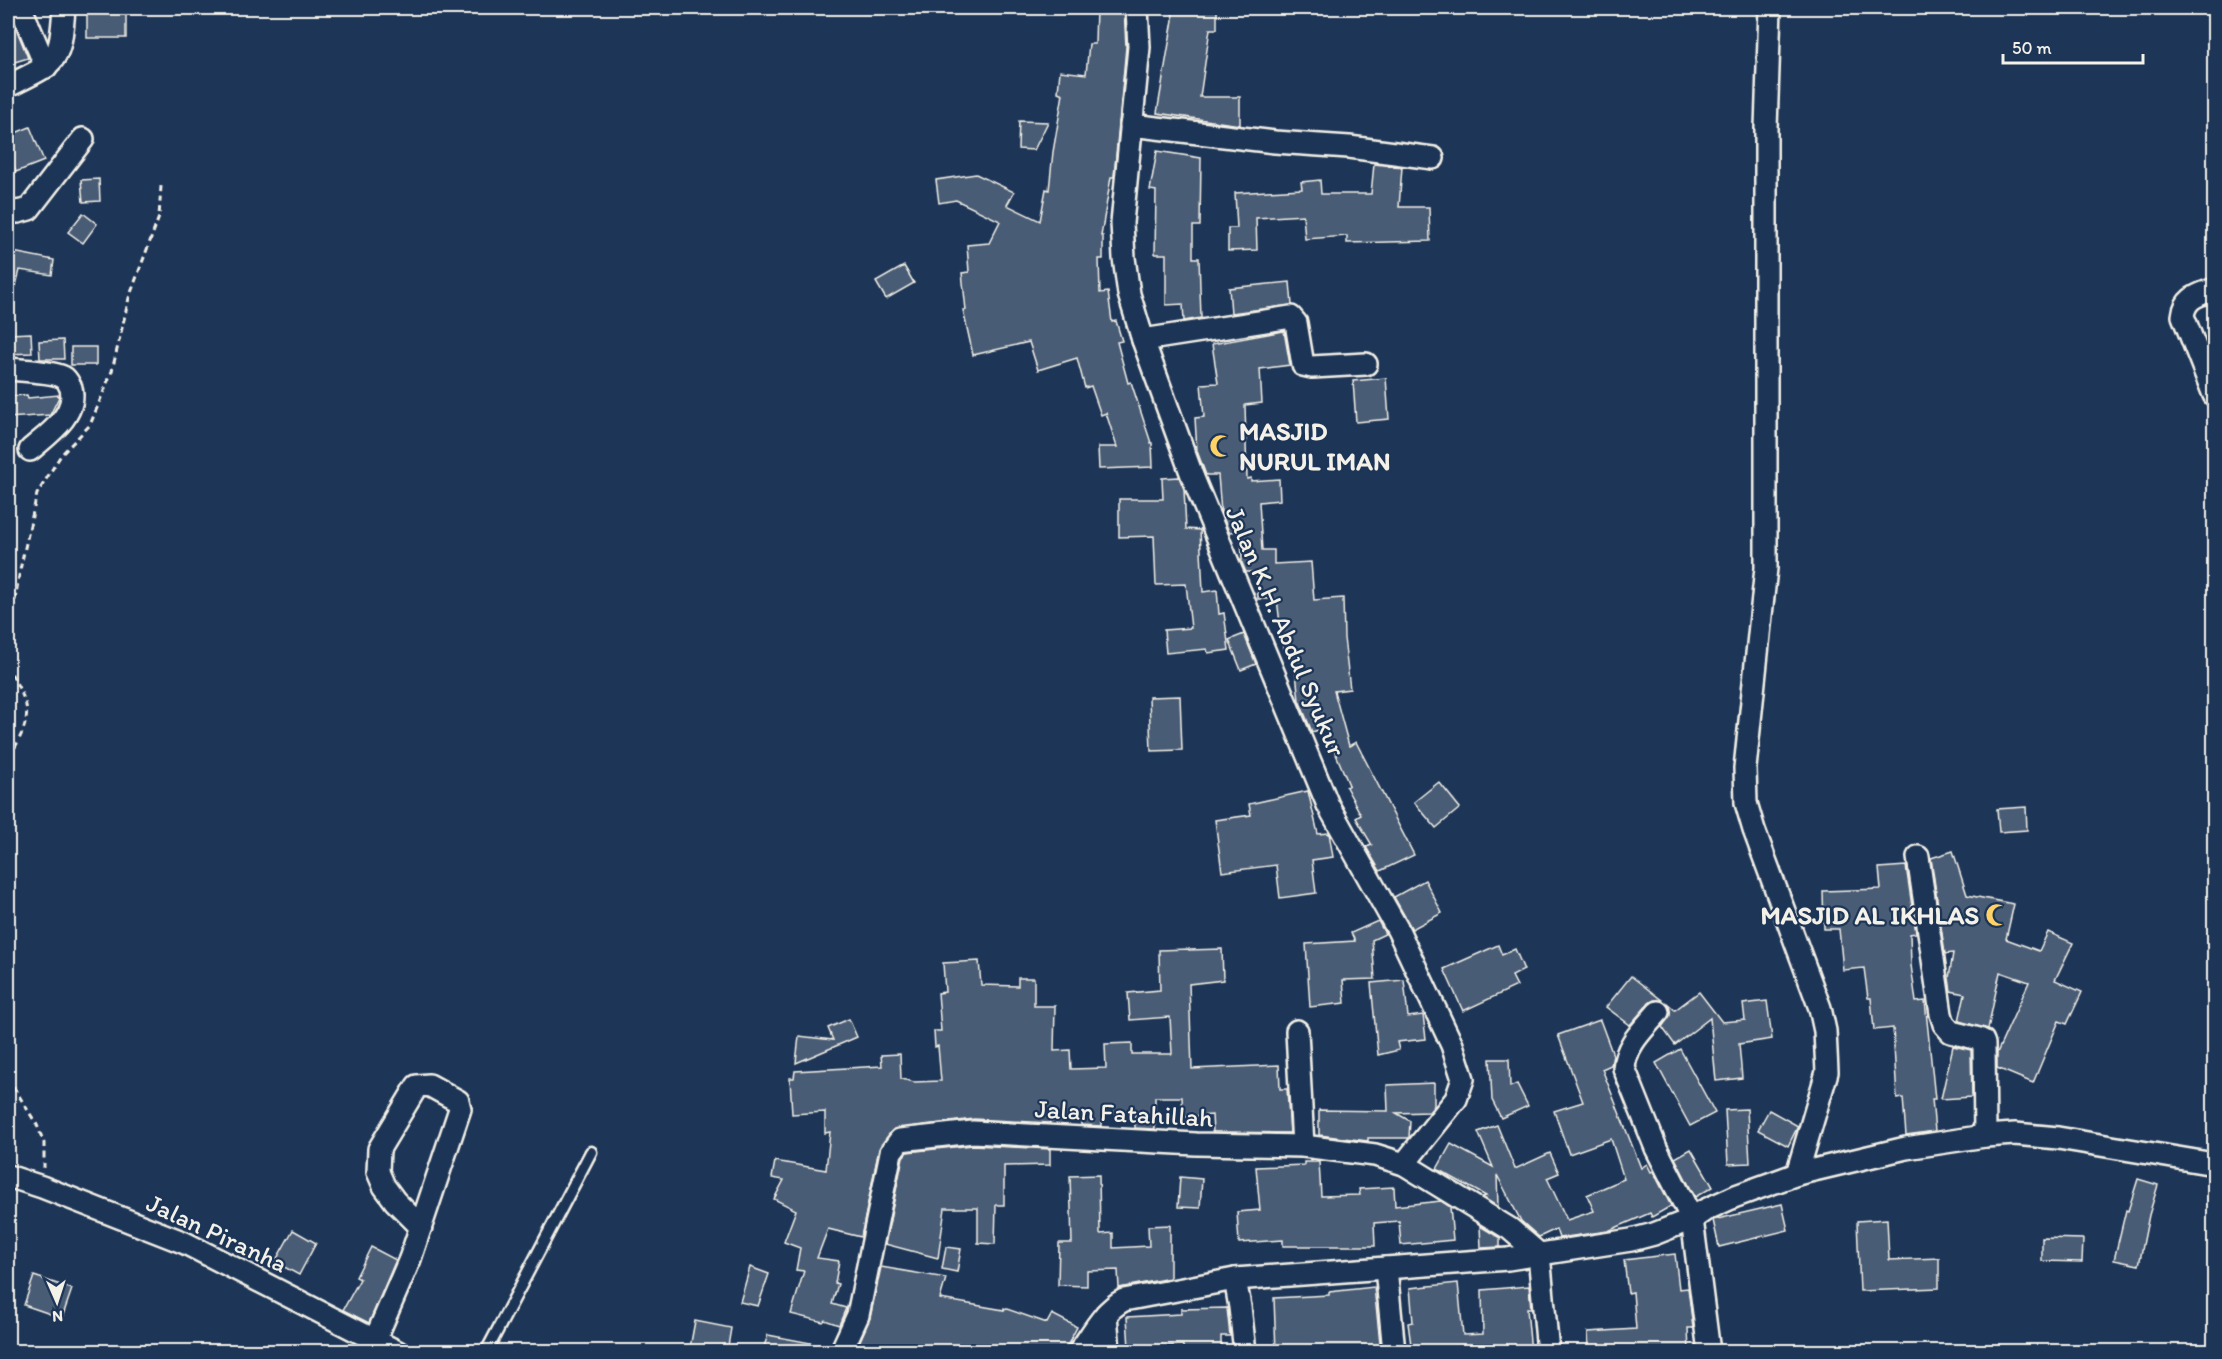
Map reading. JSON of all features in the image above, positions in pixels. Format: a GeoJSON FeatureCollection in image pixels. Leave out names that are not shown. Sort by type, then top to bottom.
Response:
{"type":"FeatureCollection","features":[{"type":"Feature","properties":{"kind":"street"},"geometry":{"type":"LineString","coordinates":[[21,8],[46,67]]}},
{"type":"Feature","properties":{"kind":"street"},"geometry":{"type":"LineString","coordinates":[[8,86],[46,67],[56,55],[62,39],[64,8]]}},
{"type":"Feature","properties":{"kind":"street","name":"Jalan K.H. Abdul Syukur"},"geometry":{"type":"LineString","coordinates":[[1137,8],[1139,47],[1122,223],[1129,294],[1143,340],[1193,478],[1328,805],[1398,930],[1452,1045],[1463,1079],[1456,1099],[1404,1164]]}},
{"type":"Feature","properties":{"kind":"street"},"geometry":{"type":"LineString","coordinates":[[1770,8],[1766,128],[1766,568],[1745,768],[1746,803],[1754,830],[1820,1008],[1825,1031],[1827,1072],[1797,1174]]}},
{"type":"Feature","properties":{"kind":"street"},"geometry":{"type":"LineString","coordinates":[[1131,125],[1275,142],[1349,147],[1433,158]]}},
{"type":"Feature","properties":{"kind":"street"},"geometry":{"type":"LineString","coordinates":[[8,211],[18,212],[29,209],[83,140]]}},
{"type":"Feature","properties":{"kind":"street"},"geometry":{"type":"LineString","coordinates":[[2214,289],[2190,299],[2185,304],[2183,316],[2214,395]]}},
{"type":"Feature","properties":{"kind":"street"},"geometry":{"type":"LineString","coordinates":[[1143,340],[1291,317],[1296,323],[1303,365],[1312,367],[1366,364]]}},
{"type":"Feature","properties":{"kind":"street"},"geometry":{"type":"LineString","coordinates":[[8,369],[62,376],[69,383],[72,392],[66,417],[30,450]]}},
{"type":"Feature","properties":{"kind":"street"},"geometry":{"type":"LineString","coordinates":[[1918,856],[1935,986],[1944,1024],[1951,1032],[1979,1039],[1984,1044],[1985,1136]]}},
{"type":"Feature","properties":{"kind":"street"},"geometry":{"type":"LineString","coordinates":[[1658,1012],[1633,1041],[1625,1055],[1624,1068],[1656,1148],[1692,1219],[1709,1352]]}},
{"type":"Feature","properties":{"kind":"street"},"geometry":{"type":"LineString","coordinates":[[1297,1031],[1303,1146]]}},
{"type":"Feature","properties":{"kind":"street"},"geometry":{"type":"LineString","coordinates":[[375,1340],[410,1259],[421,1227],[460,1109],[458,1101],[429,1085],[417,1086],[379,1149],[378,1172],[384,1186],[394,1201],[421,1227]]}},
{"type":"Feature","properties":{"kind":"street","name":"Jalan Fatahillah"},"geometry":{"type":"LineString","coordinates":[[841,1352],[858,1315],[891,1152],[900,1140],[973,1132],[1196,1144],[1303,1146],[1376,1155],[1404,1164],[1518,1234],[1539,1254]]}},
{"type":"Feature","properties":{"kind":"street"},"geometry":{"type":"LineString","coordinates":[[1079,1352],[1106,1314],[1115,1304],[1124,1300],[1235,1279],[1508,1258],[1630,1240],[1654,1234],[1692,1219],[1705,1210],[1736,1196],[1797,1174],[1906,1148],[1985,1136],[2015,1134],[2058,1138],[2214,1164]]}},
{"type":"Feature","properties":{"kind":"street","name":"Jalan Piranha"},"geometry":{"type":"LineString","coordinates":[[8,1176],[185,1243],[398,1352]]}},
{"type":"Feature","properties":{"kind":"street"},"geometry":{"type":"LineString","coordinates":[[1539,1254],[1548,1352]]}},
{"type":"Feature","properties":{"kind":"street"},"geometry":{"type":"LineString","coordinates":[[1386,1268],[1394,1352]]}},
{"type":"Feature","properties":{"kind":"street"},"geometry":{"type":"LineString","coordinates":[[1235,1279],[1245,1352]]}},
{"type":"Feature","properties":{"kind":"street"},"geometry":{"type":"LineString","coordinates":[[1106,1314],[1109,1352]]}},
{"type":"Feature","properties":{"kind":"lane"},"geometry":{"type":"LineString","coordinates":[[486,1352],[591,1152]]}},
{"type":"Feature","properties":{"kind":"path"},"geometry":{"type":"LineString","coordinates":[[8,664],[13,680],[25,700],[27,712],[25,725],[8,761]]}},
{"type":"Feature","properties":{"kind":"path"},"geometry":{"type":"LineString","coordinates":[[8,1078],[37,1125],[44,1143],[42,1187]]}},
{"type":"Feature","properties":{"kind":"building"},"geometry":{"type":"Polygon","coordinates":[[[8,8],[28,58],[8,64],[8,8]]]}},
{"type":"Feature","properties":{"kind":"building"},"geometry":{"type":"Polygon","coordinates":[[[87,8],[126,8],[126,38],[87,38],[87,8]]]}},
{"type":"Feature","properties":{"kind":"building"},"geometry":{"type":"Polygon","coordinates":[[[1096,8],[1124,8],[1126,47],[1114,177],[1111,177],[1101,236],[1103,236],[1103,259],[1099,259],[1100,293],[1108,292],[1112,322],[1116,321],[1122,341],[1117,342],[1128,383],[1131,382],[1152,443],[1153,467],[1099,469],[1098,447],[1117,447],[1106,413],[1101,415],[1091,386],[1085,388],[1077,358],[1038,370],[1029,342],[973,355],[963,310],[966,310],[962,273],[969,272],[967,245],[989,243],[1000,221],[956,200],[939,203],[936,180],[976,174],[1014,192],[1007,205],[1040,221],[1046,189],[1049,190],[1063,94],[1058,92],[1060,71],[1086,74],[1089,44],[1095,44],[1096,8]]]}},
{"type":"Feature","properties":{"kind":"building"},"geometry":{"type":"Polygon","coordinates":[[[1172,8],[1217,8],[1217,29],[1210,29],[1200,97],[1240,97],[1240,125],[1157,113],[1173,20],[1172,8]]]}},
{"type":"Feature","properties":{"kind":"building"},"geometry":{"type":"Polygon","coordinates":[[[1019,121],[1048,122],[1034,150],[1018,149],[1019,121]]]}},
{"type":"Feature","properties":{"kind":"building"},"geometry":{"type":"Polygon","coordinates":[[[30,127],[44,161],[16,172],[8,149],[8,136],[30,127]]]}},
{"type":"Feature","properties":{"kind":"building"},"geometry":{"type":"Polygon","coordinates":[[[1157,151],[1201,158],[1200,226],[1193,226],[1193,258],[1199,258],[1201,318],[1184,321],[1183,304],[1166,305],[1166,254],[1155,254],[1156,191],[1150,190],[1157,151]]]}},
{"type":"Feature","properties":{"kind":"building"},"geometry":{"type":"Polygon","coordinates":[[[1374,164],[1402,167],[1399,207],[1429,207],[1430,241],[1347,243],[1347,236],[1305,239],[1303,215],[1256,218],[1257,250],[1228,251],[1228,228],[1237,228],[1235,193],[1302,189],[1301,182],[1320,180],[1321,194],[1371,194],[1374,164]]]}},
{"type":"Feature","properties":{"kind":"building"},"geometry":{"type":"Polygon","coordinates":[[[99,179],[100,201],[83,202],[81,180],[99,179]]]}},
{"type":"Feature","properties":{"kind":"building"},"geometry":{"type":"Polygon","coordinates":[[[83,213],[97,224],[83,243],[68,232],[83,213]]]}},
{"type":"Feature","properties":{"kind":"building"},"geometry":{"type":"Polygon","coordinates":[[[8,251],[54,260],[52,275],[20,270],[13,297],[8,297],[8,251]]]}},
{"type":"Feature","properties":{"kind":"building"},"geometry":{"type":"Polygon","coordinates":[[[904,266],[914,283],[886,299],[876,282],[904,266]]]}},
{"type":"Feature","properties":{"kind":"building"},"geometry":{"type":"Polygon","coordinates":[[[1290,282],[1292,305],[1231,313],[1229,288],[1290,282]]]}},
{"type":"Feature","properties":{"kind":"building"},"geometry":{"type":"Polygon","coordinates":[[[1284,331],[1290,365],[1260,369],[1262,403],[1245,405],[1247,479],[1251,478],[1251,481],[1279,479],[1280,500],[1259,502],[1262,550],[1274,550],[1274,564],[1311,562],[1314,600],[1343,598],[1344,638],[1350,689],[1334,691],[1349,746],[1356,742],[1414,855],[1380,871],[1366,847],[1372,845],[1356,818],[1361,815],[1346,787],[1349,785],[1325,728],[1312,732],[1299,700],[1293,647],[1283,648],[1277,599],[1258,599],[1257,572],[1246,572],[1242,563],[1241,531],[1229,532],[1221,512],[1218,475],[1206,475],[1197,451],[1195,418],[1204,417],[1201,384],[1218,383],[1212,344],[1284,331]]]}},
{"type":"Feature","properties":{"kind":"building"},"geometry":{"type":"Polygon","coordinates":[[[31,333],[32,353],[8,354],[8,334],[31,333]]]}},
{"type":"Feature","properties":{"kind":"building"},"geometry":{"type":"Polygon","coordinates":[[[63,340],[64,359],[40,359],[39,341],[63,340]]]}},
{"type":"Feature","properties":{"kind":"building"},"geometry":{"type":"Polygon","coordinates":[[[71,347],[96,347],[96,365],[71,365],[71,347]]]}},
{"type":"Feature","properties":{"kind":"building"},"geometry":{"type":"Polygon","coordinates":[[[1386,378],[1389,419],[1356,422],[1353,381],[1386,378]]]}},
{"type":"Feature","properties":{"kind":"building"},"geometry":{"type":"Polygon","coordinates":[[[27,395],[28,398],[59,395],[59,397],[50,415],[8,418],[8,396],[27,395]]]}},
{"type":"Feature","properties":{"kind":"building"},"geometry":{"type":"Polygon","coordinates":[[[1179,477],[1184,489],[1186,529],[1200,530],[1203,592],[1217,590],[1219,614],[1224,613],[1229,650],[1208,653],[1207,649],[1166,653],[1164,630],[1191,628],[1186,584],[1156,585],[1154,536],[1119,537],[1119,499],[1163,499],[1162,478],[1179,477]]]}},
{"type":"Feature","properties":{"kind":"building"},"geometry":{"type":"Polygon","coordinates":[[[1244,634],[1256,664],[1241,670],[1229,640],[1244,634]]]}},
{"type":"Feature","properties":{"kind":"building"},"geometry":{"type":"Polygon","coordinates":[[[1180,696],[1182,750],[1151,751],[1149,697],[1180,696]]]}},
{"type":"Feature","properties":{"kind":"building"},"geometry":{"type":"Polygon","coordinates":[[[1439,782],[1460,808],[1436,828],[1414,802],[1439,782]]]}},
{"type":"Feature","properties":{"kind":"building"},"geometry":{"type":"Polygon","coordinates":[[[1308,791],[1318,834],[1329,833],[1333,857],[1312,860],[1316,893],[1280,898],[1276,865],[1222,872],[1215,820],[1251,815],[1249,804],[1308,791]]]}},
{"type":"Feature","properties":{"kind":"building"},"geometry":{"type":"Polygon","coordinates":[[[2026,807],[2027,830],[1999,832],[1997,809],[2026,807]]]}},
{"type":"Feature","properties":{"kind":"building"},"geometry":{"type":"Polygon","coordinates":[[[1953,851],[1967,895],[2014,904],[2006,939],[2039,951],[2048,932],[2073,943],[2055,980],[2082,992],[2067,1024],[2059,1021],[2033,1083],[1997,1068],[1997,1053],[2029,982],[2000,972],[1988,1029],[1959,1021],[1965,994],[1951,991],[1949,978],[1953,953],[1945,954],[1931,858],[1953,851]]]}},
{"type":"Feature","properties":{"kind":"building"},"geometry":{"type":"Polygon","coordinates":[[[1906,866],[1916,933],[1910,934],[1911,965],[1916,1002],[1925,1001],[1935,1099],[1932,1099],[1935,1131],[1906,1135],[1903,1098],[1897,1099],[1893,1028],[1874,1030],[1871,998],[1868,998],[1864,968],[1843,970],[1839,929],[1824,929],[1823,891],[1881,889],[1879,868],[1906,866]]]}},
{"type":"Feature","properties":{"kind":"building"},"geometry":{"type":"Polygon","coordinates":[[[1425,880],[1442,913],[1412,929],[1394,897],[1425,880]]]}},
{"type":"Feature","properties":{"kind":"building"},"geometry":{"type":"Polygon","coordinates":[[[1378,921],[1385,934],[1372,940],[1375,979],[1343,980],[1345,1003],[1310,1007],[1306,944],[1355,941],[1351,933],[1378,921]]]}},
{"type":"Feature","properties":{"kind":"building"},"geometry":{"type":"Polygon","coordinates":[[[1498,945],[1502,955],[1515,949],[1524,970],[1512,976],[1517,986],[1463,1011],[1444,969],[1498,945]]]}},
{"type":"Feature","properties":{"kind":"building"},"geometry":{"type":"Polygon","coordinates":[[[1222,949],[1223,980],[1189,984],[1192,1069],[1279,1065],[1280,1089],[1287,1089],[1290,1133],[1213,1132],[1212,1115],[1183,1117],[1182,1097],[1155,1097],[1155,1129],[1135,1128],[1135,1112],[1102,1113],[1102,1126],[1081,1125],[1081,1120],[1050,1121],[1050,1123],[974,1119],[894,1129],[879,1149],[861,1237],[828,1229],[817,1258],[839,1261],[835,1283],[838,1284],[832,1304],[846,1308],[839,1325],[791,1314],[804,1271],[796,1270],[800,1248],[784,1242],[796,1210],[774,1199],[784,1180],[772,1178],[775,1161],[826,1170],[830,1132],[825,1133],[825,1112],[792,1114],[790,1078],[794,1078],[795,1071],[882,1066],[881,1055],[900,1054],[901,1079],[914,1082],[941,1081],[938,1046],[935,1047],[934,1031],[941,1031],[938,993],[945,992],[943,963],[979,961],[981,985],[1018,986],[1018,978],[1034,978],[1034,1006],[1055,1006],[1054,1051],[1070,1050],[1071,1069],[1106,1068],[1105,1044],[1132,1043],[1132,1054],[1172,1054],[1170,1017],[1130,1020],[1128,993],[1160,990],[1159,950],[1222,949]]]}},
{"type":"Feature","properties":{"kind":"building"},"geometry":{"type":"Polygon","coordinates":[[[1631,976],[1663,1001],[1654,1000],[1649,1003],[1630,1025],[1606,1007],[1631,976]]]}},
{"type":"Feature","properties":{"kind":"building"},"geometry":{"type":"Polygon","coordinates":[[[1404,980],[1408,1017],[1423,1015],[1426,1039],[1397,1042],[1399,1050],[1378,1055],[1371,983],[1404,980]]]}},
{"type":"Feature","properties":{"kind":"building"},"geometry":{"type":"Polygon","coordinates":[[[1699,992],[1722,1022],[1745,1020],[1743,1004],[1767,1001],[1772,1039],[1739,1044],[1742,1078],[1716,1081],[1710,1018],[1675,1045],[1662,1027],[1670,1015],[1668,1004],[1675,1010],[1699,992]]]}},
{"type":"Feature","properties":{"kind":"building"},"geometry":{"type":"Polygon","coordinates":[[[849,1019],[857,1037],[796,1063],[799,1036],[833,1040],[828,1028],[849,1019]]]}},
{"type":"Feature","properties":{"kind":"building"},"geometry":{"type":"Polygon","coordinates":[[[1600,1020],[1613,1055],[1611,1065],[1602,1069],[1641,1168],[1647,1164],[1651,1172],[1653,1171],[1671,1206],[1652,1217],[1650,1213],[1608,1231],[1559,1238],[1556,1229],[1539,1237],[1521,1221],[1497,1175],[1498,1207],[1482,1197],[1486,1196],[1437,1169],[1451,1144],[1493,1167],[1478,1132],[1497,1125],[1515,1169],[1550,1153],[1559,1173],[1547,1178],[1567,1220],[1594,1211],[1587,1195],[1624,1179],[1611,1139],[1569,1154],[1554,1111],[1583,1102],[1558,1035],[1600,1020]]]}},
{"type":"Feature","properties":{"kind":"building"},"geometry":{"type":"Polygon","coordinates":[[[1953,1046],[1971,1050],[1972,1097],[1941,1099],[1953,1046]]]}},
{"type":"Feature","properties":{"kind":"building"},"geometry":{"type":"Polygon","coordinates":[[[1680,1049],[1715,1113],[1690,1126],[1656,1063],[1680,1049]]]}},
{"type":"Feature","properties":{"kind":"building"},"geometry":{"type":"Polygon","coordinates":[[[1490,1059],[1509,1059],[1510,1087],[1517,1084],[1528,1106],[1501,1118],[1492,1100],[1490,1059]]]}},
{"type":"Feature","properties":{"kind":"building"},"geometry":{"type":"Polygon","coordinates":[[[1434,1083],[1434,1106],[1429,1112],[1396,1113],[1410,1121],[1409,1138],[1368,1138],[1368,1141],[1319,1135],[1319,1110],[1388,1111],[1387,1085],[1434,1083]]]}},
{"type":"Feature","properties":{"kind":"building"},"geometry":{"type":"Polygon","coordinates":[[[1747,1109],[1750,1163],[1728,1164],[1725,1110],[1747,1109]]]}},
{"type":"Feature","properties":{"kind":"building"},"geometry":{"type":"Polygon","coordinates":[[[1769,1110],[1798,1126],[1788,1146],[1758,1130],[1769,1110]]]}},
{"type":"Feature","properties":{"kind":"building"},"geometry":{"type":"Polygon","coordinates":[[[973,1145],[1050,1149],[1050,1165],[1004,1166],[1004,1205],[996,1205],[995,1244],[978,1243],[978,1208],[945,1208],[938,1258],[885,1244],[903,1157],[907,1152],[973,1145]]]}},
{"type":"Feature","properties":{"kind":"building"},"geometry":{"type":"Polygon","coordinates":[[[1691,1149],[1713,1187],[1695,1197],[1675,1158],[1691,1149]]]}},
{"type":"Feature","properties":{"kind":"building"},"geometry":{"type":"Polygon","coordinates":[[[1304,1162],[1319,1162],[1321,1196],[1360,1195],[1359,1189],[1394,1187],[1395,1206],[1441,1201],[1450,1207],[1453,1240],[1401,1245],[1399,1221],[1374,1223],[1375,1246],[1283,1246],[1283,1240],[1239,1243],[1237,1212],[1260,1210],[1256,1167],[1304,1165],[1304,1162]]]}},
{"type":"Feature","properties":{"kind":"building"},"geometry":{"type":"Polygon","coordinates":[[[1099,1175],[1100,1234],[1113,1233],[1113,1248],[1149,1246],[1148,1226],[1170,1225],[1170,1278],[1119,1288],[1118,1270],[1087,1271],[1087,1286],[1058,1285],[1059,1243],[1072,1243],[1070,1176],[1099,1175]]]}},
{"type":"Feature","properties":{"kind":"building"},"geometry":{"type":"Polygon","coordinates":[[[1180,1177],[1202,1179],[1200,1208],[1178,1207],[1180,1177]]]}},
{"type":"Feature","properties":{"kind":"building"},"geometry":{"type":"Polygon","coordinates":[[[2138,1179],[2158,1185],[2149,1215],[2139,1265],[2114,1260],[2126,1210],[2128,1211],[2138,1179]]]}},
{"type":"Feature","properties":{"kind":"building"},"geometry":{"type":"Polygon","coordinates":[[[1782,1204],[1788,1230],[1719,1247],[1713,1220],[1782,1204]]]}},
{"type":"Feature","properties":{"kind":"building"},"geometry":{"type":"Polygon","coordinates":[[[1887,1219],[1889,1260],[1939,1258],[1939,1288],[1860,1291],[1857,1221],[1887,1219]]]}},
{"type":"Feature","properties":{"kind":"building"},"geometry":{"type":"Polygon","coordinates":[[[1480,1226],[1500,1238],[1500,1247],[1481,1248],[1480,1226]]]}},
{"type":"Feature","properties":{"kind":"building"},"geometry":{"type":"Polygon","coordinates":[[[293,1230],[316,1243],[299,1275],[275,1262],[293,1230]]]}},
{"type":"Feature","properties":{"kind":"building"},"geometry":{"type":"Polygon","coordinates":[[[2042,1238],[2083,1239],[2082,1262],[2042,1261],[2042,1238]]]}},
{"type":"Feature","properties":{"kind":"building"},"geometry":{"type":"Polygon","coordinates":[[[371,1247],[396,1260],[369,1323],[343,1310],[360,1279],[356,1277],[371,1247]]]}},
{"type":"Feature","properties":{"kind":"building"},"geometry":{"type":"Polygon","coordinates":[[[946,1247],[961,1249],[957,1272],[942,1269],[946,1247]]]}},
{"type":"Feature","properties":{"kind":"building"},"geometry":{"type":"Polygon","coordinates":[[[1675,1254],[1679,1289],[1688,1288],[1693,1328],[1688,1328],[1689,1352],[1647,1352],[1647,1348],[1589,1351],[1588,1332],[1636,1329],[1633,1292],[1628,1293],[1624,1260],[1675,1254]]]}},
{"type":"Feature","properties":{"kind":"building"},"geometry":{"type":"Polygon","coordinates":[[[750,1267],[769,1274],[758,1306],[740,1302],[750,1267]]]}},
{"type":"Feature","properties":{"kind":"building"},"geometry":{"type":"Polygon","coordinates":[[[881,1267],[946,1278],[940,1299],[1004,1310],[1004,1308],[1047,1323],[1052,1314],[1077,1327],[1064,1352],[855,1352],[870,1318],[881,1267]]]}},
{"type":"Feature","properties":{"kind":"building"},"geometry":{"type":"Polygon","coordinates":[[[34,1276],[72,1289],[62,1318],[24,1305],[34,1276]]]}},
{"type":"Feature","properties":{"kind":"building"},"geometry":{"type":"Polygon","coordinates":[[[1458,1283],[1463,1335],[1483,1334],[1482,1290],[1529,1286],[1531,1309],[1527,1309],[1531,1352],[1412,1352],[1408,1323],[1413,1322],[1410,1288],[1458,1283]]]}},
{"type":"Feature","properties":{"kind":"building"},"geometry":{"type":"Polygon","coordinates":[[[1374,1287],[1381,1352],[1276,1352],[1274,1298],[1329,1295],[1329,1292],[1374,1287]]]}},
{"type":"Feature","properties":{"kind":"building"},"geometry":{"type":"Polygon","coordinates":[[[1227,1308],[1230,1336],[1221,1336],[1221,1352],[1183,1352],[1183,1345],[1129,1348],[1127,1317],[1181,1314],[1181,1309],[1227,1308]]]}},
{"type":"Feature","properties":{"kind":"building"},"geometry":{"type":"Polygon","coordinates":[[[695,1321],[731,1328],[727,1352],[710,1352],[690,1348],[695,1321]]]}},
{"type":"Feature","properties":{"kind":"building"},"geometry":{"type":"Polygon","coordinates":[[[768,1335],[816,1344],[815,1352],[762,1352],[768,1335]]]}},
{"type":"Feature","properties":{"kind":"place","name":"MASJID NURUL IMAN"},"geometry":{"type":"Point","coordinates":[1221,446]}},
{"type":"Feature","properties":{"kind":"place","name":"MASJID AL IKHLAS"},"geometry":{"type":"Point","coordinates":[1997,915]}}]}
